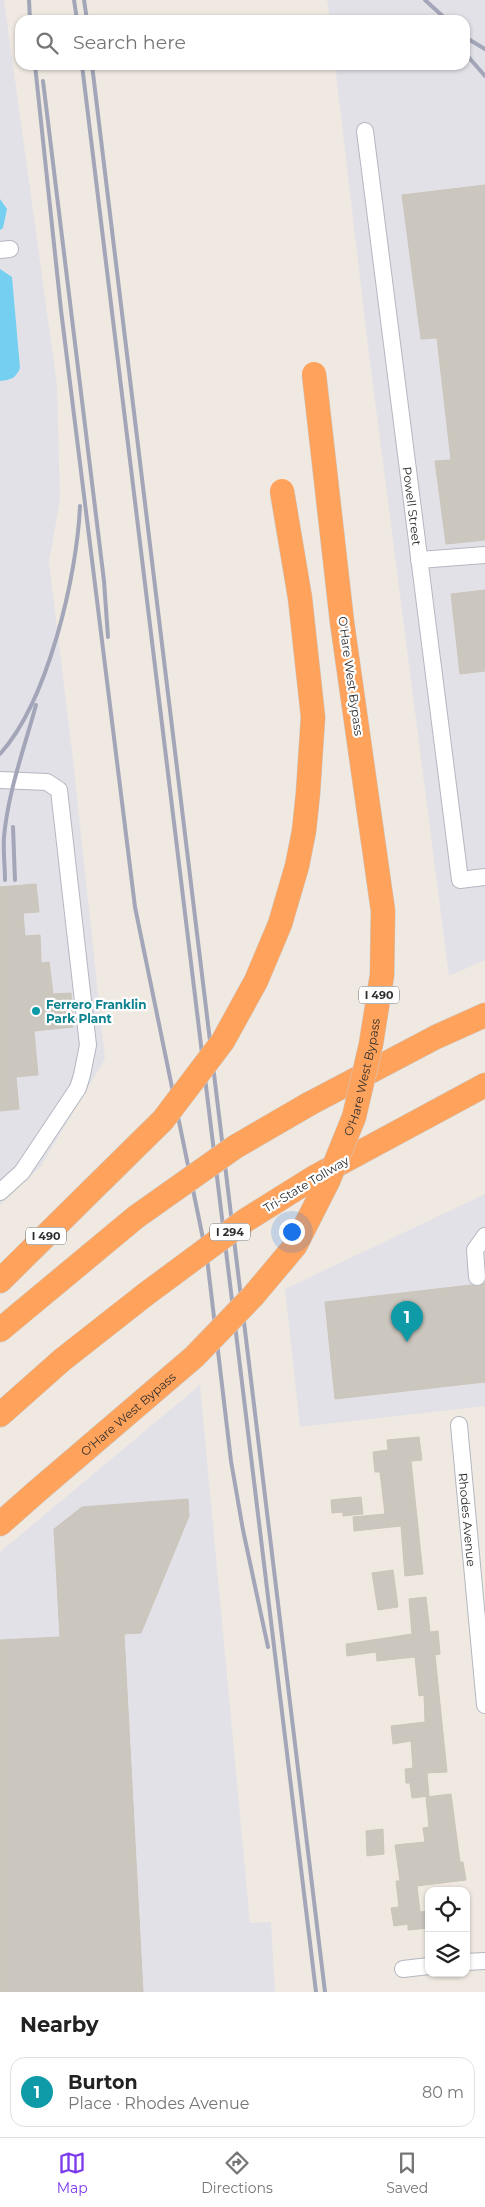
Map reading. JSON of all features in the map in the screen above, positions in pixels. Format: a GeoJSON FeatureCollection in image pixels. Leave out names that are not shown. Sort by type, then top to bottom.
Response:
{"type":"FeatureCollection","features":[{"type":"Feature","properties":{"kind":"highway","name":"O'Hare West Bypass"},"geometry":{"type":"LineString","coordinates":[[0,1524],[194,1357],[253,1296],[295,1246],[328,1181],[354,1117],[371,1044],[380,985],[383,911],[342,622],[314,374]]}},
{"type":"Feature","properties":{"kind":"highway","name":"I 490"},"geometry":{"type":"LineString","coordinates":[[0,1281],[163,1120],[223,1041],[256,981],[280,924],[304,831],[314,717],[300,598],[282,491]]}},
{"type":"Feature","properties":{"kind":"highway"},"geometry":{"type":"LineString","coordinates":[[0,1330],[136,1217],[235,1147],[309,1104],[436,1037],[485,1016]]}},
{"type":"Feature","properties":{"kind":"highway","name":"Tri-State Tollway"},"geometry":{"type":"LineString","coordinates":[[0,1415],[62,1360],[146,1294],[246,1220],[318,1174],[485,1086]]}},
{"type":"Feature","properties":{"kind":"street","name":"Powell Street"},"geometry":{"type":"LineString","coordinates":[[365,131],[460,880],[485,877]]}},
{"type":"Feature","properties":{"kind":"street"},"geometry":{"type":"LineString","coordinates":[[419,560],[485,555]]}},
{"type":"Feature","properties":{"kind":"street"},"geometry":{"type":"LineString","coordinates":[[0,780],[47,782],[59,790],[88,1045],[78,1088],[22,1172],[0,1192]]}},
{"type":"Feature","properties":{"kind":"street"},"geometry":{"type":"LineString","coordinates":[[477,1277],[475,1250],[485,1236]]}},
{"type":"Feature","properties":{"kind":"street","name":"Rhodes Avenue"},"geometry":{"type":"LineString","coordinates":[[458,1425],[485,1705]]}},
{"type":"Feature","properties":{"kind":"street"},"geometry":{"type":"LineString","coordinates":[[470,1962],[485,1961]]}},
{"type":"Feature","properties":{"kind":"street"},"geometry":{"type":"LineString","coordinates":[[403,1968],[425,1966]]}},
{"type":"Feature","properties":{"kind":"shaded area"},"geometry":{"type":"Polygon","coordinates":[[[0,0],[4,0],[57,385],[60,499],[49,562],[73,760],[105,1059],[41,1166],[0,1205],[0,0]]]}},
{"type":"Feature","properties":{"kind":"shaded area"},"geometry":{"type":"Polygon","coordinates":[[[327,0],[485,0],[485,960],[449,976],[367,338],[336,70],[470,70],[470,15],[329,15],[327,0]]]}},
{"type":"Feature","properties":{"kind":"shaded area"},"geometry":{"type":"Polygon","coordinates":[[[485,1194],[485,1406],[300,1427],[285,1289],[485,1194]]]}},
{"type":"Feature","properties":{"kind":"shaded area"},"geometry":{"type":"Polygon","coordinates":[[[200,1385],[250,1923],[271,1922],[275,1992],[0,1992],[0,1552],[200,1385]]]}},
{"type":"Feature","properties":{"kind":"water"},"geometry":{"type":"Polygon","coordinates":[[[0,199],[7,209],[3,228],[0,230],[0,199]]]}},
{"type":"Feature","properties":{"kind":"water"},"geometry":{"type":"Polygon","coordinates":[[[0,269],[12,277],[20,368],[13,378],[0,381],[0,269]]]}},
{"type":"Feature","properties":{"kind":"building"},"geometry":{"type":"Polygon","coordinates":[[[485,185],[485,540],[446,544],[435,461],[451,460],[437,338],[421,339],[402,195],[485,185]]]}},
{"type":"Feature","properties":{"kind":"building"},"geometry":{"type":"Polygon","coordinates":[[[485,590],[485,671],[460,674],[451,594],[485,590]]]}},
{"type":"Feature","properties":{"kind":"building","name":"Ferrero Franklin Park Plant"},"geometry":{"type":"Polygon","coordinates":[[[36,884],[39,912],[23,913],[25,936],[40,935],[41,963],[49,962],[53,994],[71,993],[73,1027],[34,1031],[38,1075],[16,1077],[19,1109],[0,1111],[0,887],[36,884]]]}},
{"type":"Feature","properties":{"kind":"building"},"geometry":{"type":"Polygon","coordinates":[[[485,1283],[485,1382],[335,1399],[325,1302],[471,1285],[478,1287],[485,1283]]]}},
{"type":"Feature","properties":{"kind":"building"},"geometry":{"type":"Polygon","coordinates":[[[419,1437],[422,1460],[411,1461],[423,1574],[405,1576],[401,1526],[354,1531],[353,1517],[385,1514],[380,1472],[375,1472],[373,1452],[388,1450],[387,1440],[419,1437]]]}},
{"type":"Feature","properties":{"kind":"building"},"geometry":{"type":"Polygon","coordinates":[[[361,1497],[363,1514],[343,1516],[343,1512],[332,1513],[331,1500],[361,1497]]]}},
{"type":"Feature","properties":{"kind":"building"},"geometry":{"type":"Polygon","coordinates":[[[188,1499],[189,1516],[141,1633],[124,1634],[143,1992],[0,1992],[0,1640],[60,1637],[54,1529],[82,1507],[188,1499]]]}},
{"type":"Feature","properties":{"kind":"building"},"geometry":{"type":"Polygon","coordinates":[[[393,1570],[398,1607],[378,1610],[372,1573],[393,1570]]]}},
{"type":"Feature","properties":{"kind":"building"},"geometry":{"type":"Polygon","coordinates":[[[426,1597],[430,1632],[438,1631],[440,1654],[435,1655],[447,1772],[427,1773],[429,1796],[412,1798],[410,1783],[406,1783],[405,1769],[413,1768],[411,1741],[393,1744],[391,1726],[425,1722],[424,1695],[419,1696],[415,1657],[377,1661],[376,1652],[347,1656],[346,1644],[412,1634],[409,1599],[426,1597]]]}},
{"type":"Feature","properties":{"kind":"building"},"geometry":{"type":"Polygon","coordinates":[[[451,1794],[460,1862],[463,1862],[466,1880],[417,1886],[420,1912],[425,1911],[425,1928],[408,1930],[408,1924],[394,1926],[391,1908],[399,1907],[396,1881],[400,1881],[395,1845],[425,1842],[423,1828],[429,1827],[426,1797],[451,1794]]]}},
{"type":"Feature","properties":{"kind":"building"},"geometry":{"type":"Polygon","coordinates":[[[383,1829],[384,1854],[367,1856],[366,1831],[383,1829]]]}},
{"type":"Feature","properties":{"kind":"railway"},"geometry":{"type":"LineString","coordinates":[[29,0],[30,15]]}},
{"type":"Feature","properties":{"kind":"railway"},"geometry":{"type":"LineString","coordinates":[[74,0],[76,15]]}},
{"type":"Feature","properties":{"kind":"railway"},"geometry":{"type":"LineString","coordinates":[[84,0],[86,15]]}},
{"type":"Feature","properties":{"kind":"railway"},"geometry":{"type":"LineString","coordinates":[[425,0],[442,15]]}},
{"type":"Feature","properties":{"kind":"railway"},"geometry":{"type":"LineString","coordinates":[[470,40],[485,49]]}},
{"type":"Feature","properties":{"kind":"railway"},"geometry":{"type":"LineString","coordinates":[[470,59],[485,76]]}},
{"type":"Feature","properties":{"kind":"railway"},"geometry":{"type":"LineString","coordinates":[[36,70],[61,310],[135,907],[207,1258],[231,1461],[243,1530],[268,1647]]}},
{"type":"Feature","properties":{"kind":"railway"},"geometry":{"type":"LineString","coordinates":[[83,70],[316,1992]]}},
{"type":"Feature","properties":{"kind":"railway"},"geometry":{"type":"LineString","coordinates":[[93,70],[325,1992]]}},
{"type":"Feature","properties":{"kind":"railway"},"geometry":{"type":"LineString","coordinates":[[43,81],[104,581],[108,637]]}},
{"type":"Feature","properties":{"kind":"railway"},"geometry":{"type":"LineString","coordinates":[[0,754],[17,731],[46,671],[66,601],[78,535],[80,506]]}},
{"type":"Feature","properties":{"kind":"railway"},"geometry":{"type":"LineString","coordinates":[[5,880],[4,842],[6,820],[13,787],[36,705]]}},
{"type":"Feature","properties":{"kind":"railway"},"geometry":{"type":"LineString","coordinates":[[13,827],[15,880]]}},
{"type":"Feature","properties":{"kind":"place","name":"Ferrero Franklin Park Plant"},"geometry":{"type":"Point","coordinates":[36,1011]}},
{"type":"Feature","properties":{"kind":"place","name":"Burton"},"geometry":{"type":"Point","coordinates":[407,1342]}}]}
